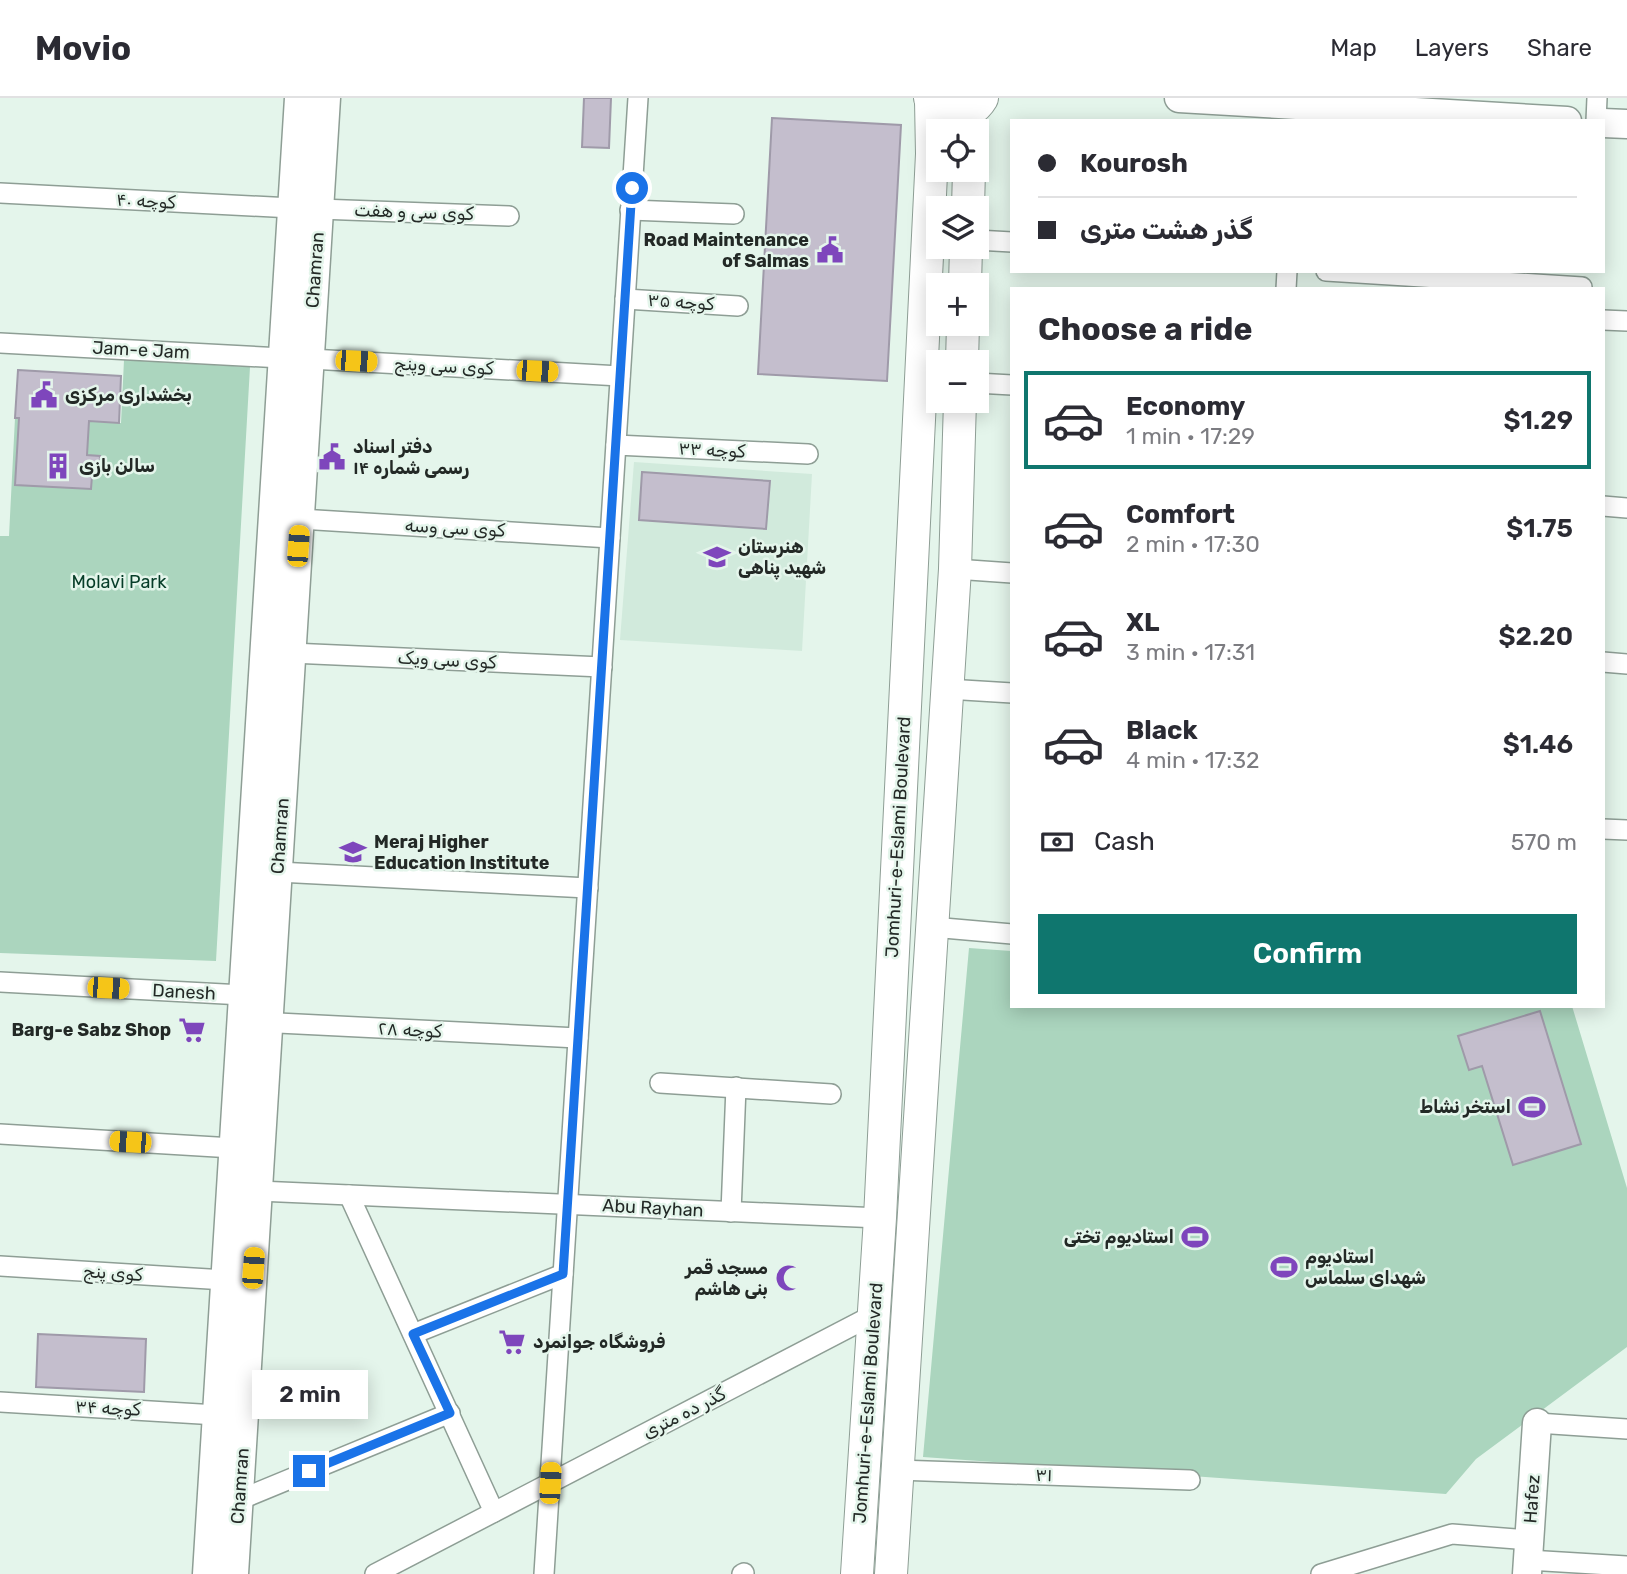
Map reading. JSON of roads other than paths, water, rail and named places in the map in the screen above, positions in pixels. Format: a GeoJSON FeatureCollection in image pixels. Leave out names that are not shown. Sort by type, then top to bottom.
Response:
{"type":"FeatureCollection","features":[{"type":"Feature","properties":{"kind":"main road"},"geometry":{"type":"LineString","coordinates":[[930,99],[945,112],[954,114],[978,111]]}},
{"type":"Feature","properties":{"kind":"main road","name":"Jomhuri-e-Eslami Boulevard"},"geometry":{"type":"LineString","coordinates":[[856,1574],[880,1218],[932,155],[930,99]]}},
{"type":"Feature","properties":{"kind":"main road","name":"Jomhuri-e-Eslami Boulevard"},"geometry":{"type":"LineString","coordinates":[[891,1574],[947,688],[960,413]]}},
{"type":"Feature","properties":{"kind":"street","name":"Chamran"},"geometry":{"type":"LineString","coordinates":[[234,1574],[239,1500],[244,1190],[305,209],[299,98]]}},
{"type":"Feature","properties":{"kind":"street","name":"Chamran"},"geometry":{"type":"LineString","coordinates":[[305,209],[326,98]]}},
{"type":"Feature","properties":{"kind":"street"},"geometry":{"type":"LineString","coordinates":[[544,1574],[638,98]]}},
{"type":"Feature","properties":{"kind":"street"},"geometry":{"type":"LineString","coordinates":[[1179,98],[1296,108],[1525,119]]}},
{"type":"Feature","properties":{"kind":"street"},"geometry":{"type":"LineString","coordinates":[[1596,119],[1597,98]]}},
{"type":"Feature","properties":{"kind":"street"},"geometry":{"type":"LineString","coordinates":[[1605,123],[1627,124]]}},
{"type":"Feature","properties":{"kind":"street","name":"کوچه ۴۰"},"geometry":{"type":"LineString","coordinates":[[0,193],[305,209]]}},
{"type":"Feature","properties":{"kind":"street","name":"کوی سی و هفت"},"geometry":{"type":"LineString","coordinates":[[305,209],[509,216]]}},
{"type":"Feature","properties":{"kind":"street"},"geometry":{"type":"LineString","coordinates":[[630,210],[734,214]]}},
{"type":"Feature","properties":{"kind":"street"},"geometry":{"type":"LineString","coordinates":[[989,241],[1010,242]]}},
{"type":"Feature","properties":{"kind":"street"},"geometry":{"type":"LineString","coordinates":[[1373,273],[1582,282]]}},
{"type":"Feature","properties":{"kind":"street","name":"کوچه ۳۵"},"geometry":{"type":"LineString","coordinates":[[625,299],[738,306]]}},
{"type":"Feature","properties":{"kind":"street"},"geometry":{"type":"LineString","coordinates":[[1605,320],[1627,321]]}},
{"type":"Feature","properties":{"kind":"street","name":"Jam-e Jam"},"geometry":{"type":"LineString","coordinates":[[0,343],[296,358]]}},
{"type":"Feature","properties":{"kind":"street","name":"Chamran"},"geometry":{"type":"LineString","coordinates":[[207,1574],[225,1280],[244,1190],[233,1148],[278,872],[300,519],[296,358]]}},
{"type":"Feature","properties":{"kind":"street","name":"کوی سی وپنج"},"geometry":{"type":"LineString","coordinates":[[296,358],[620,376]]}},
{"type":"Feature","properties":{"kind":"street"},"geometry":{"type":"LineString","coordinates":[[989,384],[1010,385]]}},
{"type":"Feature","properties":{"kind":"street","name":"کوچه ۳۳"},"geometry":{"type":"LineString","coordinates":[[615,445],[808,454]]}},
{"type":"Feature","properties":{"kind":"street"},"geometry":{"type":"LineString","coordinates":[[1605,506],[1627,508]]}},
{"type":"Feature","properties":{"kind":"street","name":"کوی سی وسه"},"geometry":{"type":"LineString","coordinates":[[300,519],[610,538]]}},
{"type":"Feature","properties":{"kind":"street"},"geometry":{"type":"LineString","coordinates":[[954,569],[1010,573]]}},
{"type":"Feature","properties":{"kind":"street","name":"کوی سی ویک"},"geometry":{"type":"LineString","coordinates":[[291,653],[602,667]]}},
{"type":"Feature","properties":{"kind":"street"},"geometry":{"type":"LineString","coordinates":[[1605,662],[1627,664]]}},
{"type":"Feature","properties":{"kind":"street"},"geometry":{"type":"LineString","coordinates":[[947,688],[1010,693]]}},
{"type":"Feature","properties":{"kind":"street"},"geometry":{"type":"LineString","coordinates":[[1605,829],[1627,830]]}},
{"type":"Feature","properties":{"kind":"street"},"geometry":{"type":"LineString","coordinates":[[278,872],[588,888]]}},
{"type":"Feature","properties":{"kind":"street"},"geometry":{"type":"LineString","coordinates":[[932,927],[1010,934]]}},
{"type":"Feature","properties":{"kind":"street","name":"Danesh"},"geometry":{"type":"LineString","coordinates":[[0,982],[256,1009]]}},
{"type":"Feature","properties":{"kind":"street","name":"کوچه ۲۸"},"geometry":{"type":"LineString","coordinates":[[256,1009],[578,1038]]}},
{"type":"Feature","properties":{"kind":"street"},"geometry":{"type":"LineString","coordinates":[[660,1083],[831,1094]]}},
{"type":"Feature","properties":{"kind":"street"},"geometry":{"type":"LineString","coordinates":[[731,1212],[736,1087]]}},
{"type":"Feature","properties":{"kind":"street"},"geometry":{"type":"LineString","coordinates":[[0,1134],[233,1148]]}},
{"type":"Feature","properties":{"kind":"street","name":"Abu Rayhan"},"geometry":{"type":"LineString","coordinates":[[244,1190],[880,1218]]}},
{"type":"Feature","properties":{"kind":"street"},"geometry":{"type":"LineString","coordinates":[[349,1195],[494,1512]]}},
{"type":"Feature","properties":{"kind":"street","name":"کوی پنج"},"geometry":{"type":"LineString","coordinates":[[0,1266],[225,1280]]}},
{"type":"Feature","properties":{"kind":"street"},"geometry":{"type":"LineString","coordinates":[[413,1334],[563,1274]]}},
{"type":"Feature","properties":{"kind":"street","name":"گذر ده متری"},"geometry":{"type":"LineString","coordinates":[[375,1574],[873,1315]]}},
{"type":"Feature","properties":{"kind":"street","name":"کوچه ۳۴"},"geometry":{"type":"LineString","coordinates":[[0,1402],[217,1415]]}},
{"type":"Feature","properties":{"kind":"street"},"geometry":{"type":"LineString","coordinates":[[239,1500],[450,1413]]}},
{"type":"Feature","properties":{"kind":"street"},"geometry":{"type":"LineString","coordinates":[[1537,1423],[1627,1429]]}},
{"type":"Feature","properties":{"kind":"street","name":"Hafez"},"geometry":{"type":"LineString","coordinates":[[1528,1558],[1537,1423]]}},
{"type":"Feature","properties":{"kind":"street","name":"۳۱"},"geometry":{"type":"LineString","coordinates":[[897,1471],[1190,1480]]}},
{"type":"Feature","properties":{"kind":"street"},"geometry":{"type":"LineString","coordinates":[[1321,1574],[1452,1534],[1528,1558],[1627,1566]]}},
{"type":"Feature","properties":{"kind":"place","name":"Road Maintenance of Salmas"},"geometry":{"type":"Point","coordinates":[830,250]}},
{"type":"Feature","properties":{"kind":"place","name":"بخشداری مرکزی"},"geometry":{"type":"Point","coordinates":[44,395]}},
{"type":"Feature","properties":{"kind":"place","name":"دفتر اسناد رسمی شماره ۱۴"},"geometry":{"type":"Point","coordinates":[332,457]}},
{"type":"Feature","properties":{"kind":"place","name":"سالن بازی"},"geometry":{"type":"Point","coordinates":[58,466]}},
{"type":"Feature","properties":{"kind":"place","name":"هنرستان شهید پناهی"},"geometry":{"type":"Point","coordinates":[717,557]}},
{"type":"Feature","properties":{"kind":"place","name":"Meraj Higher Education Institute"},"geometry":{"type":"Point","coordinates":[353,852]}},
{"type":"Feature","properties":{"kind":"place","name":"Barg-e Sabz Shop"},"geometry":{"type":"Point","coordinates":[192,1030]}},
{"type":"Feature","properties":{"kind":"place","name":"استخر نشاط"},"geometry":{"type":"Point","coordinates":[1532,1107]}},
{"type":"Feature","properties":{"kind":"place","name":"استادیوم تختی"},"geometry":{"type":"Point","coordinates":[1195,1237]}},
{"type":"Feature","properties":{"kind":"place","name":"استادیوم شهدای سلماس"},"geometry":{"type":"Point","coordinates":[1284,1267]}},
{"type":"Feature","properties":{"kind":"place","name":"مسجد قمر بنی هاشم"},"geometry":{"type":"Point","coordinates":[789,1278]}},
{"type":"Feature","properties":{"kind":"place","name":"فروشگاه جوانمرد"},"geometry":{"type":"Point","coordinates":[512,1342]}},
{"type":"Feature","properties":{"kind":"park label","name":"Molavi Park"},"geometry":{"type":"Point","coordinates":[119,582]}}]}
